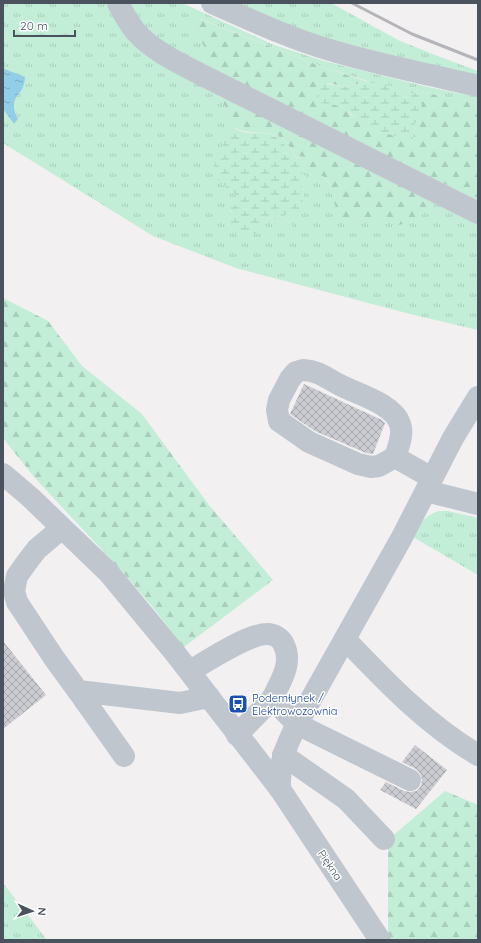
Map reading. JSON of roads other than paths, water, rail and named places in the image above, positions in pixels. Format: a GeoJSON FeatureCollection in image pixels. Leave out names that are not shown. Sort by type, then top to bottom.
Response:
{"type":"FeatureCollection","features":[{"type":"Feature","properties":{"kind":"street"},"geometry":{"type":"LineString","coordinates":[[118,3],[126,18],[137,32],[160,52],[204,76],[478,213]]}},
{"type":"Feature","properties":{"kind":"street"},"geometry":{"type":"LineString","coordinates":[[212,3],[281,34],[330,50],[478,86]]}},
{"type":"Feature","properties":{"kind":"street"},"geometry":{"type":"LineString","coordinates":[[303,370],[320,373],[339,385],[378,402],[397,417],[401,425],[402,435],[395,457],[379,466],[371,468],[358,464],[309,442],[279,421],[277,410],[279,400],[290,379],[296,372],[303,370]]}},
{"type":"Feature","properties":{"kind":"street"},"geometry":{"type":"LineString","coordinates":[[280,789],[279,773],[283,755],[297,724],[429,485],[453,438],[478,397]]}},
{"type":"Feature","properties":{"kind":"street"},"geometry":{"type":"LineString","coordinates":[[395,457],[429,485],[478,504]]}},
{"type":"Feature","properties":{"kind":"street","name":"Piękna"},"geometry":{"type":"LineString","coordinates":[[3,474],[108,572],[190,671],[237,735],[280,789],[380,940]]}},
{"type":"Feature","properties":{"kind":"street"},"geometry":{"type":"LineString","coordinates":[[62,528],[38,549],[27,562],[17,576],[14,591],[21,609],[124,756]]}},
{"type":"Feature","properties":{"kind":"street"},"geometry":{"type":"LineString","coordinates":[[190,671],[218,654],[246,640],[265,634],[281,639],[287,652],[286,670],[272,699],[237,735]]}},
{"type":"Feature","properties":{"kind":"street"},"geometry":{"type":"LineString","coordinates":[[345,639],[402,698],[434,725],[478,756]]}},
{"type":"Feature","properties":{"kind":"street"},"geometry":{"type":"LineString","coordinates":[[78,690],[180,703],[209,697]]}},
{"type":"Feature","properties":{"kind":"street"},"geometry":{"type":"LineString","coordinates":[[272,699],[297,724],[410,780]]}},
{"type":"Feature","properties":{"kind":"street"},"geometry":{"type":"LineString","coordinates":[[283,755],[346,799],[384,839]]}},
{"type":"Feature","properties":{"kind":"water"},"geometry":{"type":"Polygon","coordinates":[[[3,68],[25,77],[22,89],[15,100],[14,105],[18,119],[14,124],[3,109],[3,68]]]}},
{"type":"Feature","properties":{"kind":"railway"},"geometry":{"type":"LineString","coordinates":[[352,3],[412,34],[478,60]]}},
{"type":"Feature","properties":{"kind":"place","name":"Podemłynek / Elektrowozownia"},"geometry":{"type":"Point","coordinates":[238,704]}}]}
